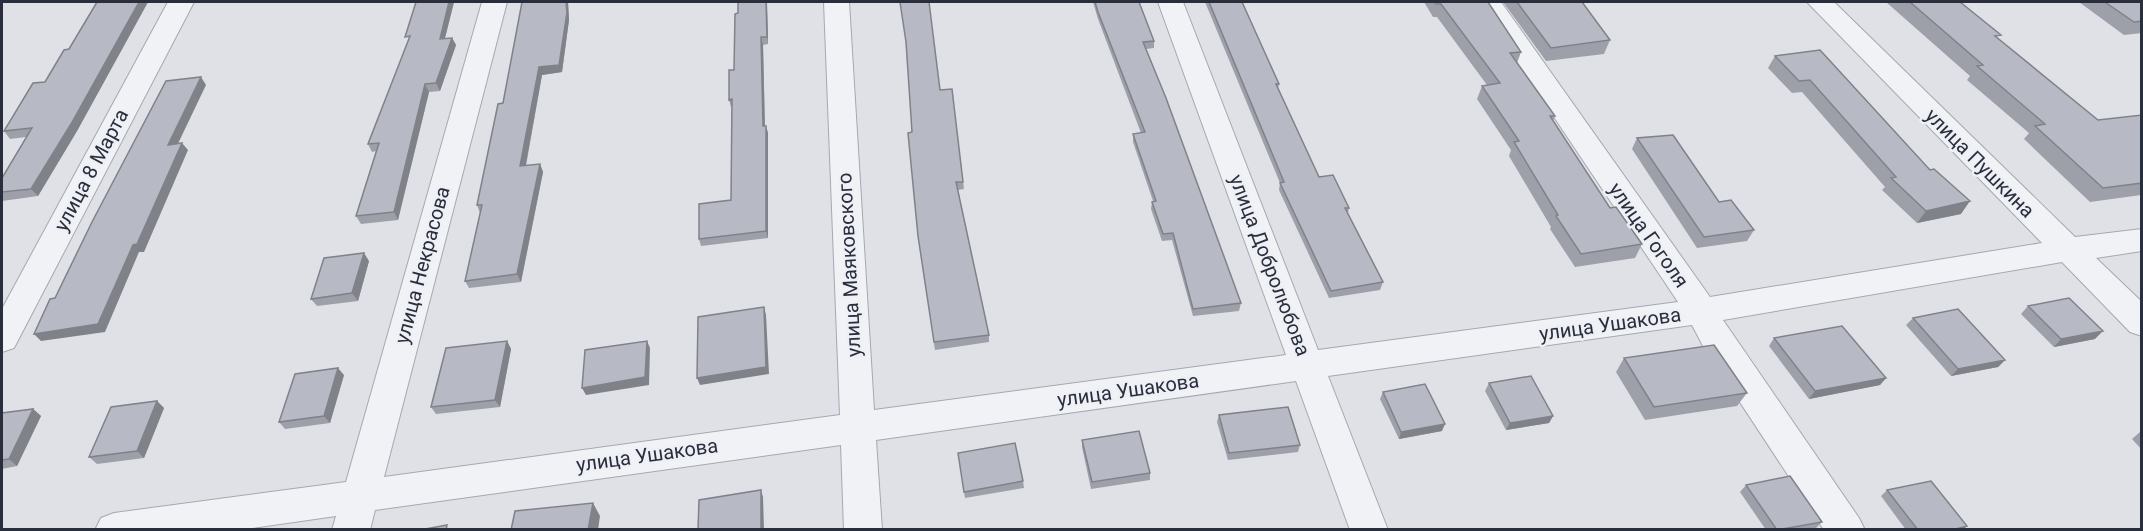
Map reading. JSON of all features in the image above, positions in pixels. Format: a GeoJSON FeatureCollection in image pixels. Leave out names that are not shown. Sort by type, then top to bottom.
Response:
{"type":"FeatureCollection","features":[{"type":"Feature","properties":{"kind":"street","name":"улица 8 Марта"},"geometry":{"type":"LineString","coordinates":[[2,339],[181,2]]}},
{"type":"Feature","properties":{"kind":"street","name":"улица Некрасова"},"geometry":{"type":"LineString","coordinates":[[351,530],[494,2]]}},
{"type":"Feature","properties":{"kind":"street","name":"улица Маяковского"},"geometry":{"type":"LineString","coordinates":[[836,2],[863,530]]}},
{"type":"Feature","properties":{"kind":"street","name":"улица Добролюбова"},"geometry":{"type":"LineString","coordinates":[[1170,2],[1369,530]]}},
{"type":"Feature","properties":{"kind":"street","name":"улица Гоголя"},"geometry":{"type":"LineString","coordinates":[[1489,2],[1702,311],[1715,337],[1846,530]]}},
{"type":"Feature","properties":{"kind":"street","name":"улица Пушкина"},"geometry":{"type":"LineString","coordinates":[[1820,2],[2142,324]]}},
{"type":"Feature","properties":{"kind":"street","name":"улица Ушакова"},"geometry":{"type":"LineString","coordinates":[[114,530],[360,494],[1702,311],[2067,250],[2142,240]]}},
{"type":"Feature","properties":{"kind":"building"},"geometry":{"type":"Polygon","coordinates":[[[97,2],[139,2],[71,124],[31,189],[2,192],[2,178],[32,128],[4,131],[33,83],[45,82],[64,50],[69,49],[97,2]]]}},
{"type":"Feature","properties":{"kind":"building"},"geometry":{"type":"Polygon","coordinates":[[[416,2],[449,2],[440,39],[452,38],[436,83],[425,84],[394,212],[356,216],[379,143],[368,144],[410,36],[405,37],[416,2]]]}},
{"type":"Feature","properties":{"kind":"building"},"geometry":{"type":"Polygon","coordinates":[[[522,2],[566,2],[567,12],[559,65],[539,67],[520,166],[540,164],[517,274],[465,281],[482,205],[477,205],[498,104],[503,103],[522,2]]]}},
{"type":"Feature","properties":{"kind":"building"},"geometry":{"type":"Polygon","coordinates":[[[738,2],[766,2],[767,37],[761,37],[763,126],[766,126],[766,231],[699,239],[699,204],[731,200],[732,99],[729,100],[729,70],[734,70],[735,14],[738,13],[738,2]]]}},
{"type":"Feature","properties":{"kind":"building"},"geometry":{"type":"Polygon","coordinates":[[[900,2],[929,2],[940,90],[952,89],[963,182],[956,182],[989,335],[934,342],[918,236],[908,133],[912,132],[906,42],[900,2]]]}},
{"type":"Feature","properties":{"kind":"building"},"geometry":{"type":"Polygon","coordinates":[[[1095,2],[1139,2],[1154,41],[1143,42],[1166,98],[1241,303],[1193,309],[1173,233],[1163,234],[1152,202],[1156,201],[1133,134],[1145,132],[1095,2]]]}},
{"type":"Feature","properties":{"kind":"building"},"geometry":{"type":"Polygon","coordinates":[[[1209,2],[1242,2],[1279,84],[1276,84],[1319,177],[1333,175],[1349,208],[1345,208],[1383,282],[1331,291],[1280,183],[1284,182],[1209,2]]]}},
{"type":"Feature","properties":{"kind":"building"},"geometry":{"type":"Polygon","coordinates":[[[1435,2],[1488,2],[1521,52],[1510,53],[1555,116],[1550,116],[1610,208],[1616,207],[1642,244],[1581,254],[1556,216],[1558,215],[1514,142],[1519,141],[1482,86],[1500,83],[1441,4],[1435,2]]]}},
{"type":"Feature","properties":{"kind":"building"},"geometry":{"type":"Polygon","coordinates":[[[1517,2],[1582,2],[1610,40],[1551,48],[1517,2]]]}},
{"type":"Feature","properties":{"kind":"building"},"geometry":{"type":"Polygon","coordinates":[[[1910,2],[1960,2],[2001,35],[1995,36],[2098,120],[2142,115],[2142,183],[2103,188],[2035,126],[2045,124],[1977,66],[1983,65],[1910,2]]]}},
{"type":"Feature","properties":{"kind":"building"},"geometry":{"type":"Polygon","coordinates":[[[2105,2],[2142,2],[2142,21],[2134,22],[2105,2]]]}},
{"type":"Feature","properties":{"kind":"building"},"geometry":{"type":"Polygon","coordinates":[[[1820,50],[1930,170],[1934,169],[1970,201],[1926,211],[1891,178],[1896,177],[1810,80],[1799,81],[1775,56],[1820,50]]]}},
{"type":"Feature","properties":{"kind":"building"},"geometry":{"type":"Polygon","coordinates":[[[201,77],[168,145],[182,143],[98,324],[34,334],[50,299],[55,298],[166,81],[201,77]]]}},
{"type":"Feature","properties":{"kind":"building"},"geometry":{"type":"Polygon","coordinates":[[[1673,135],[1719,202],[1731,200],[1754,230],[1704,237],[1637,138],[1673,135]]]}},
{"type":"Feature","properties":{"kind":"building"},"geometry":{"type":"Polygon","coordinates":[[[364,253],[352,293],[311,299],[324,258],[364,253]]]}},
{"type":"Feature","properties":{"kind":"building"},"geometry":{"type":"Polygon","coordinates":[[[2069,298],[2103,331],[2061,339],[2028,306],[2069,298]]]}},
{"type":"Feature","properties":{"kind":"building"},"geometry":{"type":"Polygon","coordinates":[[[764,307],[766,367],[697,378],[698,317],[764,307]]]}},
{"type":"Feature","properties":{"kind":"building"},"geometry":{"type":"Polygon","coordinates":[[[1958,309],[2005,360],[1958,369],[1913,318],[1958,309]]]}},
{"type":"Feature","properties":{"kind":"building"},"geometry":{"type":"Polygon","coordinates":[[[1842,326],[1886,378],[1815,391],[1774,338],[1842,326]]]}},
{"type":"Feature","properties":{"kind":"building"},"geometry":{"type":"Polygon","coordinates":[[[507,341],[495,400],[431,407],[446,348],[507,341]]]}},
{"type":"Feature","properties":{"kind":"building"},"geometry":{"type":"Polygon","coordinates":[[[647,341],[645,377],[582,388],[585,350],[647,341]]]}},
{"type":"Feature","properties":{"kind":"building"},"geometry":{"type":"Polygon","coordinates":[[[1714,345],[1747,393],[1654,407],[1624,358],[1714,345]]]}},
{"type":"Feature","properties":{"kind":"building"},"geometry":{"type":"Polygon","coordinates":[[[338,368],[324,416],[279,422],[295,374],[338,368]]]}},
{"type":"Feature","properties":{"kind":"building"},"geometry":{"type":"Polygon","coordinates":[[[1531,376],[1553,416],[1510,423],[1489,383],[1531,376]]]}},
{"type":"Feature","properties":{"kind":"building"},"geometry":{"type":"Polygon","coordinates":[[[1425,384],[1445,424],[1401,432],[1383,392],[1425,384]]]}},
{"type":"Feature","properties":{"kind":"building"},"geometry":{"type":"Polygon","coordinates":[[[157,401],[137,451],[89,457],[111,407],[157,401]]]}},
{"type":"Feature","properties":{"kind":"building"},"geometry":{"type":"Polygon","coordinates":[[[1288,407],[1300,445],[1229,453],[1219,415],[1288,407]]]}},
{"type":"Feature","properties":{"kind":"building"},"geometry":{"type":"Polygon","coordinates":[[[33,409],[9,459],[2,460],[2,413],[33,409]]]}},
{"type":"Feature","properties":{"kind":"building"},"geometry":{"type":"Polygon","coordinates":[[[1139,431],[1150,473],[1092,482],[1082,440],[1139,431]]]}},
{"type":"Feature","properties":{"kind":"building"},"geometry":{"type":"Polygon","coordinates":[[[1015,443],[1023,481],[964,492],[958,453],[1015,443]]]}},
{"type":"Feature","properties":{"kind":"building"},"geometry":{"type":"Polygon","coordinates":[[[1790,476],[1822,522],[1777,530],[1746,485],[1790,476]]]}},
{"type":"Feature","properties":{"kind":"building"},"geometry":{"type":"Polygon","coordinates":[[[1931,481],[1967,526],[1952,530],[1918,530],[1887,490],[1931,481]]]}},
{"type":"Feature","properties":{"kind":"building"},"geometry":{"type":"Polygon","coordinates":[[[761,490],[761,530],[698,530],[699,500],[761,490]]]}},
{"type":"Feature","properties":{"kind":"building"},"geometry":{"type":"Polygon","coordinates":[[[593,503],[588,530],[511,530],[515,511],[593,503]]]}},
{"type":"Feature","properties":{"kind":"building"},"geometry":{"type":"Polygon","coordinates":[[[447,525],[446,530],[420,530],[447,525]]]}}]}
